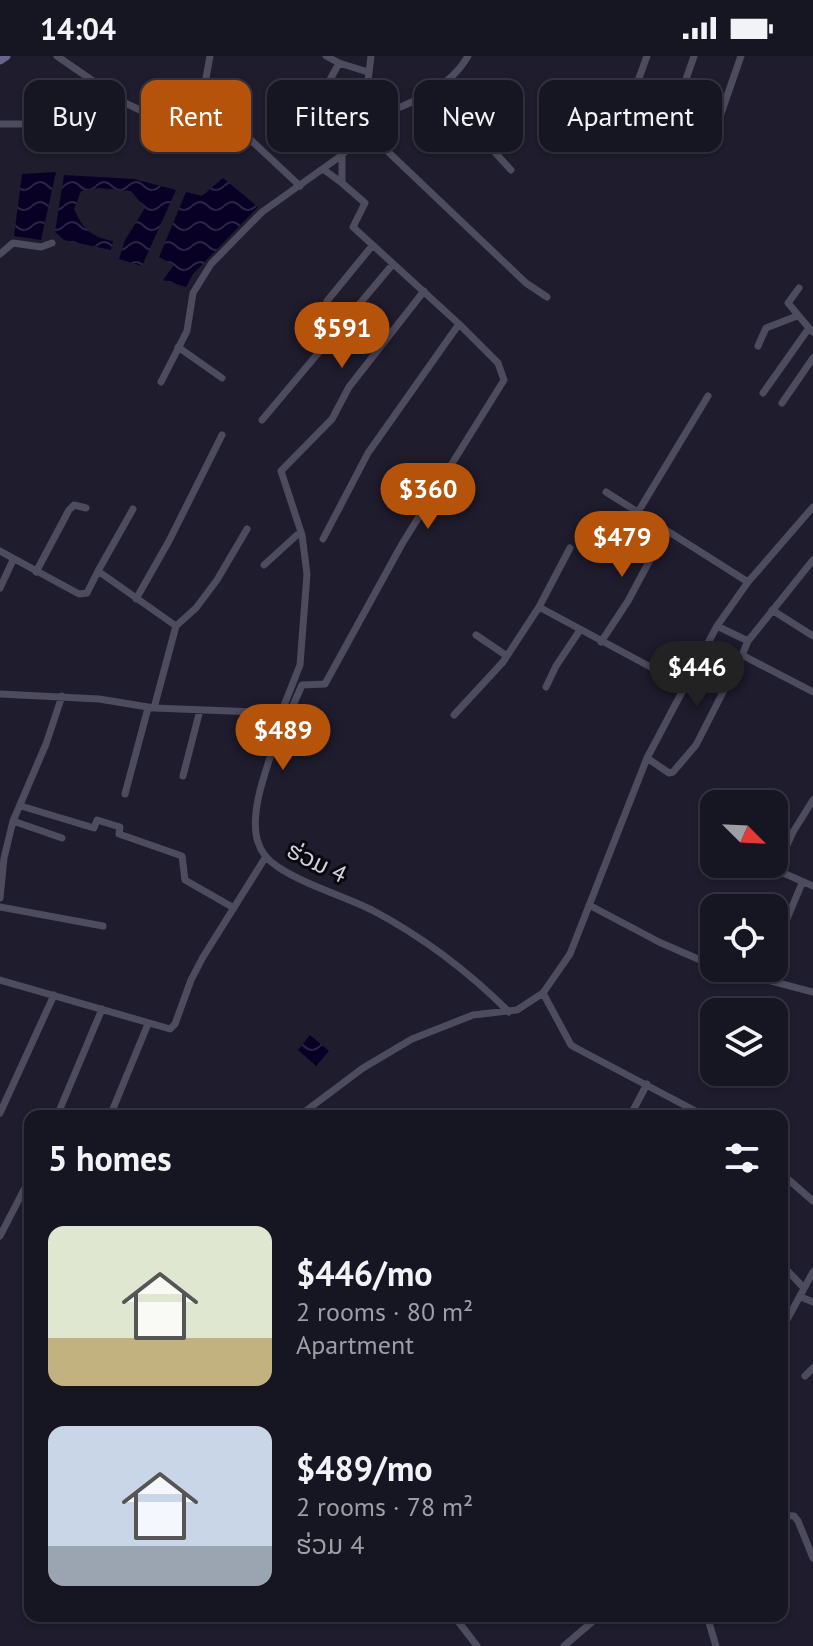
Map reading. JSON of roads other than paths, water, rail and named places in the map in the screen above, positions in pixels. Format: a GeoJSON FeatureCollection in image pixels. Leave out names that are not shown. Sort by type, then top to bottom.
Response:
{"type":"FeatureCollection","features":[{"type":"Feature","properties":{"kind":"main road"},"geometry":{"type":"LineString","coordinates":[[0,60],[6,56]]}},
{"type":"Feature","properties":{"kind":"street"},"geometry":{"type":"LineString","coordinates":[[57,56],[125,103],[153,116],[238,128],[300,186]]}},
{"type":"Feature","properties":{"kind":"street"},"geometry":{"type":"LineString","coordinates":[[206,78],[210,56]]}},
{"type":"Feature","properties":{"kind":"street"},"geometry":{"type":"LineString","coordinates":[[326,56],[368,72]]}},
{"type":"Feature","properties":{"kind":"street"},"geometry":{"type":"LineString","coordinates":[[367,80],[371,56]]}},
{"type":"Feature","properties":{"kind":"street"},"geometry":{"type":"LineString","coordinates":[[450,80],[468,56]]}},
{"type":"Feature","properties":{"kind":"street"},"geometry":{"type":"LineString","coordinates":[[639,78],[647,56]]}},
{"type":"Feature","properties":{"kind":"street"},"geometry":{"type":"LineString","coordinates":[[686,80],[694,56]]}},
{"type":"Feature","properties":{"kind":"street"},"geometry":{"type":"LineString","coordinates":[[722,111],[741,56]]}},
{"type":"Feature","properties":{"kind":"street"},"geometry":{"type":"LineString","coordinates":[[330,80],[339,63]]}},
{"type":"Feature","properties":{"kind":"street"},"geometry":{"type":"LineString","coordinates":[[0,124],[24,124]]}},
{"type":"Feature","properties":{"kind":"street"},"geometry":{"type":"LineString","coordinates":[[161,382],[187,331],[193,293],[202,276],[262,212],[344,152]]}},
{"type":"Feature","properties":{"kind":"street"},"geometry":{"type":"LineString","coordinates":[[390,152],[526,283],[547,297]]}},
{"type":"Feature","properties":{"kind":"street"},"geometry":{"type":"LineString","coordinates":[[495,152],[511,170]]}},
{"type":"Feature","properties":{"kind":"street"},"geometry":{"type":"LineString","coordinates":[[342,155],[342,183]]}},
{"type":"Feature","properties":{"kind":"street"},"geometry":{"type":"LineString","coordinates":[[293,684],[325,684],[402,544],[504,380],[498,363],[353,227],[365,203],[323,169]]}},
{"type":"Feature","properties":{"kind":"street"},"geometry":{"type":"LineString","coordinates":[[0,254],[13,243],[41,247],[52,243]]}},
{"type":"Feature","properties":{"kind":"street"},"geometry":{"type":"LineString","coordinates":[[327,301],[372,246]]}},
{"type":"Feature","properties":{"kind":"street"},"geometry":{"type":"LineString","coordinates":[[262,420],[393,264]]}},
{"type":"Feature","properties":{"kind":"street"},"geometry":{"type":"LineString","coordinates":[[763,393],[811,330],[788,303],[799,288]]}},
{"type":"Feature","properties":{"kind":"street"},"geometry":{"type":"LineString","coordinates":[[281,713],[300,665],[307,560],[281,471],[332,419],[349,387],[424,291]]}},
{"type":"Feature","properties":{"kind":"street"},"geometry":{"type":"LineString","coordinates":[[758,346],[766,328],[797,316]]}},
{"type":"Feature","properties":{"kind":"street"},"geometry":{"type":"LineString","coordinates":[[323,539],[368,453],[459,324]]}},
{"type":"Feature","properties":{"kind":"street"},"geometry":{"type":"LineString","coordinates":[[178,347],[222,378]]}},
{"type":"Feature","properties":{"kind":"street"},"geometry":{"type":"LineString","coordinates":[[782,403],[813,358]]}},
{"type":"Feature","properties":{"kind":"street"},"geometry":{"type":"LineString","coordinates":[[638,512],[708,396]]}},
{"type":"Feature","properties":{"kind":"street"},"geometry":{"type":"LineString","coordinates":[[136,599],[222,435]]}},
{"type":"Feature","properties":{"kind":"street"},"geometry":{"type":"LineString","coordinates":[[606,492],[748,582]]}},
{"type":"Feature","properties":{"kind":"street"},"geometry":{"type":"LineString","coordinates":[[36,572],[69,510],[74,505],[86,508]]}},
{"type":"Feature","properties":{"kind":"street"},"geometry":{"type":"LineString","coordinates":[[307,1110],[363,1068],[412,1039],[473,1015],[491,1011],[509,1012],[526,1006],[543,993],[570,954],[647,758],[684,685],[717,626],[748,582],[813,507]]}},
{"type":"Feature","properties":{"kind":"street"},"geometry":{"type":"LineString","coordinates":[[0,551],[84,595],[133,509]]}},
{"type":"Feature","properties":{"kind":"street"},"geometry":{"type":"LineString","coordinates":[[125,794],[176,626],[196,608],[217,580],[247,529]]}},
{"type":"Feature","properties":{"kind":"street"},"geometry":{"type":"LineString","coordinates":[[601,642],[628,601],[666,530]]}},
{"type":"Feature","properties":{"kind":"street"},"geometry":{"type":"LineString","coordinates":[[264,565],[297,535],[302,535]]}},
{"type":"Feature","properties":{"kind":"street"},"geometry":{"type":"LineString","coordinates":[[454,715],[507,656],[539,607],[570,548]]}},
{"type":"Feature","properties":{"kind":"street"},"geometry":{"type":"LineString","coordinates":[[0,588],[13,560]]}},
{"type":"Feature","properties":{"kind":"street"},"geometry":{"type":"LineString","coordinates":[[647,758],[669,773],[673,772],[696,745],[748,641],[813,560]]}},
{"type":"Feature","properties":{"kind":"street"},"geometry":{"type":"LineString","coordinates":[[98,571],[176,626]]}},
{"type":"Feature","properties":{"kind":"street"},"geometry":{"type":"LineString","coordinates":[[539,607],[684,685]]}},
{"type":"Feature","properties":{"kind":"street"},"geometry":{"type":"LineString","coordinates":[[772,610],[811,632]]}},
{"type":"Feature","properties":{"kind":"street"},"geometry":{"type":"LineString","coordinates":[[717,626],[748,641]]}},
{"type":"Feature","properties":{"kind":"street"},"geometry":{"type":"LineString","coordinates":[[546,687],[580,630]]}},
{"type":"Feature","properties":{"kind":"street"},"geometry":{"type":"LineString","coordinates":[[476,635],[507,656]]}},
{"type":"Feature","properties":{"kind":"street"},"geometry":{"type":"LineString","coordinates":[[742,655],[813,692]]}},
{"type":"Feature","properties":{"kind":"street"},"geometry":{"type":"LineString","coordinates":[[0,694],[99,699],[151,708],[281,713],[291,710],[302,685]]}},
{"type":"Feature","properties":{"kind":"street"},"geometry":{"type":"LineString","coordinates":[[0,898],[4,858],[13,821],[62,696]]}},
{"type":"Feature","properties":{"kind":"street"},"geometry":{"type":"LineString","coordinates":[[183,776],[200,710]]}},
{"type":"Feature","properties":{"kind":"street","name":"ຮ່ວມ 4"},"geometry":{"type":"LineString","coordinates":[[281,713],[280,727],[255,811],[257,838],[265,858],[280,869],[373,911],[408,932],[479,985],[509,1012]]}},
{"type":"Feature","properties":{"kind":"street"},"geometry":{"type":"LineString","coordinates":[[813,800],[793,832],[778,865],[781,872],[813,886]]}},
{"type":"Feature","properties":{"kind":"street"},"geometry":{"type":"LineString","coordinates":[[21,806],[94,828],[97,820],[120,827],[119,834],[182,856],[185,880],[234,908]]}},
{"type":"Feature","properties":{"kind":"street"},"geometry":{"type":"LineString","coordinates":[[13,821],[62,838]]}},
{"type":"Feature","properties":{"kind":"street"},"geometry":{"type":"LineString","coordinates":[[0,980],[170,1029],[175,1024],[197,968],[265,858]]}},
{"type":"Feature","properties":{"kind":"street"},"geometry":{"type":"LineString","coordinates":[[788,916],[802,883]]}},
{"type":"Feature","properties":{"kind":"street"},"geometry":{"type":"LineString","coordinates":[[589,905],[700,960]]}},
{"type":"Feature","properties":{"kind":"street"},"geometry":{"type":"LineString","coordinates":[[0,907],[103,926]]}},
{"type":"Feature","properties":{"kind":"street"},"geometry":{"type":"LineString","coordinates":[[777,982],[813,992]]}},
{"type":"Feature","properties":{"kind":"street"},"geometry":{"type":"LineString","coordinates":[[543,993],[571,1045],[694,1110]]}},
{"type":"Feature","properties":{"kind":"street"},"geometry":{"type":"LineString","coordinates":[[0,1113],[54,995]]}},
{"type":"Feature","properties":{"kind":"street"},"geometry":{"type":"LineString","coordinates":[[60,1110],[102,1009]]}},
{"type":"Feature","properties":{"kind":"street"},"geometry":{"type":"LineString","coordinates":[[112,1110],[148,1024]]}},
{"type":"Feature","properties":{"kind":"street"},"geometry":{"type":"LineString","coordinates":[[633,1110],[647,1084]]}},
{"type":"Feature","properties":{"kind":"street"},"geometry":{"type":"LineString","coordinates":[[788,1179],[813,1201]]}},
{"type":"Feature","properties":{"kind":"street"},"geometry":{"type":"LineString","coordinates":[[0,1236],[24,1190]]}},
{"type":"Feature","properties":{"kind":"street"},"geometry":{"type":"LineString","coordinates":[[788,1271],[804,1288]]}},
{"type":"Feature","properties":{"kind":"street"},"geometry":{"type":"LineString","coordinates":[[788,1319],[813,1272]]}},
{"type":"Feature","properties":{"kind":"street"},"geometry":{"type":"LineString","coordinates":[[801,1297],[813,1302]]}},
{"type":"Feature","properties":{"kind":"street"},"geometry":{"type":"LineString","coordinates":[[805,1376],[813,1368]]}},
{"type":"Feature","properties":{"kind":"street"},"geometry":{"type":"LineString","coordinates":[[788,1516],[794,1516],[798,1521],[813,1558]]}},
{"type":"Feature","properties":{"kind":"street"},"geometry":{"type":"LineString","coordinates":[[459,1622],[477,1646]]}},
{"type":"Feature","properties":{"kind":"street"},"geometry":{"type":"LineString","coordinates":[[564,1646],[593,1622]]}},
{"type":"Feature","properties":{"kind":"street"},"geometry":{"type":"LineString","coordinates":[[709,1622],[716,1646]]}},
{"type":"Feature","properties":{"kind":"water"},"geometry":{"type":"Polygon","coordinates":[[[56,172],[41,240],[14,236],[22,174],[56,172]]]}},
{"type":"Feature","properties":{"kind":"water"},"geometry":{"type":"Polygon","coordinates":[[[64,175],[134,179],[176,190],[142,266],[119,259],[125,240],[145,208],[131,191],[99,188],[81,191],[74,209],[89,231],[113,241],[111,250],[64,240],[55,232],[64,175]]]}},
{"type":"Feature","properties":{"kind":"water"},"geometry":{"type":"Polygon","coordinates":[[[223,178],[258,207],[193,274],[186,287],[163,280],[174,265],[159,257],[186,192],[202,196],[223,178]]]}},
{"type":"Feature","properties":{"kind":"water"},"geometry":{"type":"Polygon","coordinates":[[[310,1035],[329,1051],[316,1066],[298,1050],[310,1035]]]}}]}
